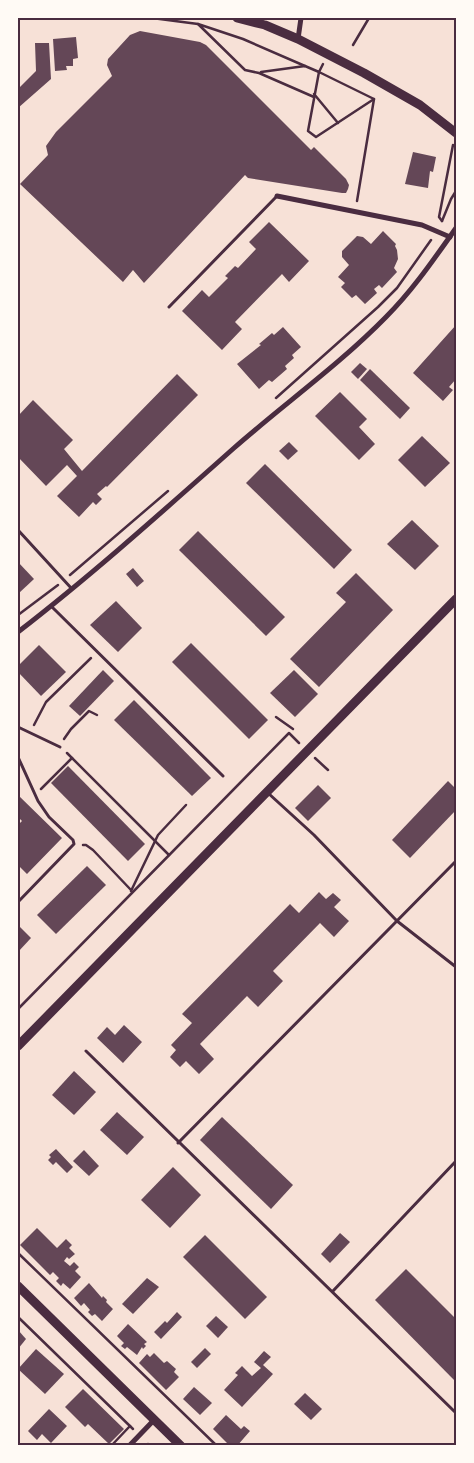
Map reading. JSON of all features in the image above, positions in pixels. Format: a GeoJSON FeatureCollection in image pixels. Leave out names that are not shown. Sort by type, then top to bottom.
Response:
{"type":"FeatureCollection","features":[{"type":"Feature","properties":{"kind":"street"},"geometry":{"type":"LineString","coordinates":[[237,18],[265,25],[298,39],[364,73],[420,105],[456,133]]}},
{"type":"Feature","properties":{"kind":"street"},"geometry":{"type":"LineString","coordinates":[[298,39],[301,18]]}},
{"type":"Feature","properties":{"kind":"street"},"geometry":{"type":"LineString","coordinates":[[276,196],[422,224],[450,237]]}},
{"type":"Feature","properties":{"kind":"street"},"geometry":{"type":"LineString","coordinates":[[18,632],[72,590],[140,532],[386,317],[419,280],[456,228]]}},
{"type":"Feature","properties":{"kind":"street"},"geometry":{"type":"LineString","coordinates":[[18,1046],[456,599]]}},
{"type":"Feature","properties":{"kind":"street"},"geometry":{"type":"LineString","coordinates":[[18,1286],[181,1446]]}},
{"type":"Feature","properties":{"kind":"street"},"geometry":{"type":"LineString","coordinates":[[129,1446],[154,1420]]}},
{"type":"Feature","properties":{"kind":"lane"},"geometry":{"type":"LineString","coordinates":[[169,307],[276,196]]}},
{"type":"Feature","properties":{"kind":"lane"},"geometry":{"type":"LineString","coordinates":[[18,530],[72,590]]}},
{"type":"Feature","properties":{"kind":"lane"},"geometry":{"type":"LineString","coordinates":[[51,606],[223,776]]}},
{"type":"Feature","properties":{"kind":"lane"},"geometry":{"type":"LineString","coordinates":[[18,727],[60,747]]}},
{"type":"Feature","properties":{"kind":"lane"},"geometry":{"type":"LineString","coordinates":[[18,757],[35,795],[49,816],[73,840],[74,844],[18,902]]}},
{"type":"Feature","properties":{"kind":"lane"},"geometry":{"type":"LineString","coordinates":[[267,792],[314,835],[397,921],[456,967]]}},
{"type":"Feature","properties":{"kind":"lane"},"geometry":{"type":"LineString","coordinates":[[178,1143],[456,861]]}},
{"type":"Feature","properties":{"kind":"lane"},"geometry":{"type":"LineString","coordinates":[[86,1051],[456,1413]]}},
{"type":"Feature","properties":{"kind":"lane"},"geometry":{"type":"LineString","coordinates":[[333,1291],[456,1161]]}},
{"type":"Feature","properties":{"kind":"path"},"geometry":{"type":"LineString","coordinates":[[152,18],[198,24],[243,39],[320,72],[374,99]]}},
{"type":"Feature","properties":{"kind":"path"},"geometry":{"type":"LineString","coordinates":[[353,44],[369,18]]}},
{"type":"Feature","properties":{"kind":"path"},"geometry":{"type":"LineString","coordinates":[[198,24],[245,70],[260,73],[314,96],[338,123]]}},
{"type":"Feature","properties":{"kind":"path"},"geometry":{"type":"LineString","coordinates":[[325,59],[314,96],[308,131],[316,137],[374,99]]}},
{"type":"Feature","properties":{"kind":"path"},"geometry":{"type":"LineString","coordinates":[[260,73],[305,66]]}},
{"type":"Feature","properties":{"kind":"path"},"geometry":{"type":"LineString","coordinates":[[355,212],[374,99]]}},
{"type":"Feature","properties":{"kind":"path"},"geometry":{"type":"LineString","coordinates":[[453,144],[439,217],[442,221],[451,198],[456,191]]}},
{"type":"Feature","properties":{"kind":"path"},"geometry":{"type":"LineString","coordinates":[[272,401],[384,300],[408,273],[433,236]]}},
{"type":"Feature","properties":{"kind":"path"},"geometry":{"type":"LineString","coordinates":[[18,615],[64,580],[174,486]]}},
{"type":"Feature","properties":{"kind":"path"},"geometry":{"type":"LineString","coordinates":[[31,732],[46,702],[97,652]]}},
{"type":"Feature","properties":{"kind":"path"},"geometry":{"type":"LineString","coordinates":[[97,715],[89,711],[71,729],[60,747],[169,855]]}},
{"type":"Feature","properties":{"kind":"path"},"geometry":{"type":"LineString","coordinates":[[276,717],[293,730]]}},
{"type":"Feature","properties":{"kind":"path"},"geometry":{"type":"LineString","coordinates":[[18,1008],[289,733],[301,744]]}},
{"type":"Feature","properties":{"kind":"path"},"geometry":{"type":"LineString","coordinates":[[314,756],[328,770]]}},
{"type":"Feature","properties":{"kind":"path"},"geometry":{"type":"LineString","coordinates":[[35,795],[72,758]]}},
{"type":"Feature","properties":{"kind":"path"},"geometry":{"type":"LineString","coordinates":[[132,891],[158,835],[186,805]]}},
{"type":"Feature","properties":{"kind":"path"},"geometry":{"type":"LineString","coordinates":[[74,844],[86,845],[93,850],[132,891]]}},
{"type":"Feature","properties":{"kind":"path"},"geometry":{"type":"LineString","coordinates":[[18,1253],[217,1446]]}},
{"type":"Feature","properties":{"kind":"path"},"geometry":{"type":"LineString","coordinates":[[18,1317],[134,1431]]}},
{"type":"Feature","properties":{"kind":"path"},"geometry":{"type":"LineString","coordinates":[[111,1446],[130,1426]]}},
{"type":"Feature","properties":{"kind":"building"},"geometry":{"type":"Polygon","coordinates":[[[140,31],[200,42],[206,45],[311,150],[314,147],[346,179],[349,185],[346,193],[248,178],[245,175],[144,283],[133,270],[123,282],[20,184],[48,155],[46,146],[56,132],[112,76],[107,65],[108,59],[130,35],[140,31]]]}},
{"type":"Feature","properties":{"kind":"building"},"geometry":{"type":"Polygon","coordinates":[[[76,37],[78,58],[73,59],[73,66],[66,66],[67,70],[55,71],[53,39],[76,37]]]}},
{"type":"Feature","properties":{"kind":"building"},"geometry":{"type":"Polygon","coordinates":[[[35,43],[49,43],[51,79],[18,108],[18,89],[36,71],[35,43]]]}},
{"type":"Feature","properties":{"kind":"building"},"geometry":{"type":"Polygon","coordinates":[[[413,152],[436,157],[433,172],[430,171],[428,188],[405,184],[413,152]]]}},
{"type":"Feature","properties":{"kind":"building"},"geometry":{"type":"Polygon","coordinates":[[[269,222],[309,261],[289,282],[282,274],[235,322],[242,329],[222,350],[182,311],[202,290],[209,297],[228,278],[225,276],[235,266],[238,268],[256,249],[249,242],[269,222]]]}},
{"type":"Feature","properties":{"kind":"building"},"geometry":{"type":"Polygon","coordinates":[[[383,231],[396,244],[398,259],[394,268],[397,272],[382,288],[379,285],[374,289],[377,293],[365,304],[356,295],[352,298],[341,287],[345,283],[338,277],[349,265],[342,257],[342,251],[357,236],[363,237],[371,244],[383,231]]]}},
{"type":"Feature","properties":{"kind":"building"},"geometry":{"type":"Polygon","coordinates":[[[456,325],[456,379],[449,387],[453,390],[443,401],[413,373],[456,325]]]}},
{"type":"Feature","properties":{"kind":"building"},"geometry":{"type":"Polygon","coordinates":[[[283,327],[301,347],[292,355],[294,358],[285,366],[287,369],[272,382],[269,380],[259,389],[237,364],[261,345],[259,344],[272,333],[274,335],[283,327]]]}},
{"type":"Feature","properties":{"kind":"building"},"geometry":{"type":"Polygon","coordinates":[[[360,363],[367,369],[358,379],[351,372],[360,363]]]}},
{"type":"Feature","properties":{"kind":"building"},"geometry":{"type":"Polygon","coordinates":[[[370,369],[410,408],[400,419],[360,380],[370,369]]]}},
{"type":"Feature","properties":{"kind":"building"},"geometry":{"type":"Polygon","coordinates":[[[177,374],[198,395],[107,487],[97,494],[102,499],[96,505],[93,502],[79,517],[57,496],[77,476],[67,465],[46,486],[18,457],[18,416],[33,400],[73,440],[64,449],[82,471],[177,374]]]}},
{"type":"Feature","properties":{"kind":"building"},"geometry":{"type":"Polygon","coordinates":[[[340,392],[367,419],[359,427],[375,444],[359,460],[315,416],[340,392]]]}},
{"type":"Feature","properties":{"kind":"building"},"geometry":{"type":"Polygon","coordinates":[[[422,436],[450,463],[425,487],[398,460],[422,436]]]}},
{"type":"Feature","properties":{"kind":"building"},"geometry":{"type":"Polygon","coordinates":[[[289,442],[298,451],[288,460],[279,451],[289,442]]]}},
{"type":"Feature","properties":{"kind":"building"},"geometry":{"type":"Polygon","coordinates":[[[265,464],[352,550],[334,569],[246,483],[265,464]]]}},
{"type":"Feature","properties":{"kind":"building"},"geometry":{"type":"Polygon","coordinates":[[[412,520],[439,546],[415,570],[387,544],[412,520]]]}},
{"type":"Feature","properties":{"kind":"building"},"geometry":{"type":"Polygon","coordinates":[[[198,531],[285,617],[266,636],[179,550],[198,531]]]}},
{"type":"Feature","properties":{"kind":"building"},"geometry":{"type":"Polygon","coordinates":[[[18,562],[34,579],[18,594],[18,562]]]}},
{"type":"Feature","properties":{"kind":"building"},"geometry":{"type":"Polygon","coordinates":[[[133,568],[144,581],[137,587],[126,574],[133,568]]]}},
{"type":"Feature","properties":{"kind":"building"},"geometry":{"type":"Polygon","coordinates":[[[356,573],[393,610],[319,687],[290,659],[346,602],[336,593],[356,573]]]}},
{"type":"Feature","properties":{"kind":"building"},"geometry":{"type":"Polygon","coordinates":[[[116,601],[142,628],[118,652],[90,625],[116,601]]]}},
{"type":"Feature","properties":{"kind":"building"},"geometry":{"type":"Polygon","coordinates":[[[191,643],[268,720],[249,739],[172,662],[191,643]]]}},
{"type":"Feature","properties":{"kind":"building"},"geometry":{"type":"Polygon","coordinates":[[[39,645],[66,672],[41,696],[18,672],[18,666],[39,645]]]}},
{"type":"Feature","properties":{"kind":"building"},"geometry":{"type":"Polygon","coordinates":[[[103,670],[114,681],[80,716],[69,706],[103,670]]]}},
{"type":"Feature","properties":{"kind":"building"},"geometry":{"type":"Polygon","coordinates":[[[294,670],[318,694],[295,717],[270,693],[294,670]]]}},
{"type":"Feature","properties":{"kind":"building"},"geometry":{"type":"Polygon","coordinates":[[[134,700],[211,778],[192,796],[114,720],[134,700]]]}},
{"type":"Feature","properties":{"kind":"building"},"geometry":{"type":"Polygon","coordinates":[[[68,766],[145,844],[128,861],[51,783],[68,766]]]}},
{"type":"Feature","properties":{"kind":"building"},"geometry":{"type":"Polygon","coordinates":[[[448,781],[456,789],[456,810],[410,858],[392,840],[448,781]]]}},
{"type":"Feature","properties":{"kind":"building"},"geometry":{"type":"Polygon","coordinates":[[[318,785],[331,798],[308,821],[295,808],[318,785]]]}},
{"type":"Feature","properties":{"kind":"building"},"geometry":{"type":"Polygon","coordinates":[[[18,795],[62,838],[27,874],[18,865],[18,825],[22,821],[18,817],[18,795]]]}},
{"type":"Feature","properties":{"kind":"building"},"geometry":{"type":"Polygon","coordinates":[[[87,866],[106,885],[56,934],[37,915],[87,866]]]}},
{"type":"Feature","properties":{"kind":"building"},"geometry":{"type":"Polygon","coordinates":[[[319,892],[326,899],[333,893],[341,900],[334,907],[349,921],[334,937],[320,923],[273,971],[283,981],[258,1007],[247,996],[200,1044],[214,1059],[199,1074],[186,1061],[180,1067],[170,1057],[176,1050],[171,1045],[192,1023],[182,1014],[290,904],[299,913],[319,892]]]}},
{"type":"Feature","properties":{"kind":"building"},"geometry":{"type":"Polygon","coordinates":[[[18,925],[31,938],[18,952],[18,925]]]}},
{"type":"Feature","properties":{"kind":"building"},"geometry":{"type":"Polygon","coordinates":[[[124,1025],[142,1042],[123,1063],[97,1038],[107,1027],[115,1035],[124,1025]]]}},
{"type":"Feature","properties":{"kind":"building"},"geometry":{"type":"Polygon","coordinates":[[[74,1071],[96,1092],[74,1115],[52,1095],[74,1071]]]}},
{"type":"Feature","properties":{"kind":"building"},"geometry":{"type":"Polygon","coordinates":[[[117,1112],[144,1137],[127,1155],[100,1130],[117,1112]]]}},
{"type":"Feature","properties":{"kind":"building"},"geometry":{"type":"Polygon","coordinates":[[[222,1117],[293,1185],[271,1209],[200,1140],[222,1117]]]}},
{"type":"Feature","properties":{"kind":"building"},"geometry":{"type":"Polygon","coordinates":[[[56,1149],[73,1167],[67,1173],[56,1162],[53,1165],[48,1160],[51,1157],[49,1155],[56,1149]]]}},
{"type":"Feature","properties":{"kind":"building"},"geometry":{"type":"Polygon","coordinates":[[[84,1150],[99,1166],[89,1176],[73,1161],[84,1150]]]}},
{"type":"Feature","properties":{"kind":"building"},"geometry":{"type":"Polygon","coordinates":[[[173,1167],[201,1195],[170,1228],[141,1200],[173,1167]]]}},
{"type":"Feature","properties":{"kind":"building"},"geometry":{"type":"Polygon","coordinates":[[[37,1228],[57,1248],[66,1239],[72,1245],[69,1248],[75,1254],[69,1259],[67,1257],[64,1261],[70,1266],[74,1262],[79,1267],[75,1271],[81,1277],[70,1289],[63,1283],[61,1286],[56,1281],[59,1278],[53,1272],[50,1275],[20,1245],[37,1228]]]}},
{"type":"Feature","properties":{"kind":"building"},"geometry":{"type":"Polygon","coordinates":[[[340,1233],[350,1242],[330,1263],[321,1254],[340,1233]]]}},
{"type":"Feature","properties":{"kind":"building"},"geometry":{"type":"Polygon","coordinates":[[[205,1235],[267,1297],[245,1319],[183,1257],[205,1235]]]}},
{"type":"Feature","properties":{"kind":"building"},"geometry":{"type":"Polygon","coordinates":[[[406,1269],[456,1319],[456,1382],[375,1300],[406,1269]]]}},
{"type":"Feature","properties":{"kind":"building"},"geometry":{"type":"Polygon","coordinates":[[[147,1278],[159,1287],[133,1314],[122,1304],[147,1278]]]}},
{"type":"Feature","properties":{"kind":"building"},"geometry":{"type":"Polygon","coordinates":[[[89,1283],[102,1298],[103,1296],[107,1300],[106,1302],[113,1309],[102,1321],[95,1314],[92,1316],[88,1312],[90,1310],[84,1303],[81,1306],[74,1298],[89,1283]]]}},
{"type":"Feature","properties":{"kind":"building"},"geometry":{"type":"Polygon","coordinates":[[[177,1312],[182,1317],[161,1339],[154,1332],[165,1321],[167,1323],[177,1312]]]}},
{"type":"Feature","properties":{"kind":"building"},"geometry":{"type":"Polygon","coordinates":[[[216,1316],[228,1327],[218,1338],[206,1326],[216,1316]]]}},
{"type":"Feature","properties":{"kind":"building"},"geometry":{"type":"Polygon","coordinates":[[[128,1324],[147,1342],[144,1344],[146,1346],[143,1349],[142,1347],[137,1355],[127,1347],[125,1349],[121,1346],[124,1343],[117,1336],[128,1324]]]}},
{"type":"Feature","properties":{"kind":"building"},"geometry":{"type":"Polygon","coordinates":[[[18,1330],[26,1339],[18,1349],[18,1330]]]}},
{"type":"Feature","properties":{"kind":"building"},"geometry":{"type":"Polygon","coordinates":[[[205,1348],[211,1354],[197,1368],[191,1362],[205,1348]]]}},
{"type":"Feature","properties":{"kind":"building"},"geometry":{"type":"Polygon","coordinates":[[[36,1349],[64,1374],[45,1394],[18,1369],[36,1349]]]}},
{"type":"Feature","properties":{"kind":"building"},"geometry":{"type":"Polygon","coordinates":[[[264,1351],[271,1357],[263,1365],[273,1374],[242,1407],[224,1390],[238,1375],[235,1373],[242,1366],[252,1376],[261,1368],[254,1362],[264,1351]]]}},
{"type":"Feature","properties":{"kind":"building"},"geometry":{"type":"Polygon","coordinates":[[[154,1353],[164,1363],[167,1361],[176,1369],[174,1372],[179,1377],[166,1390],[139,1363],[147,1354],[150,1357],[154,1353]]]}},
{"type":"Feature","properties":{"kind":"building"},"geometry":{"type":"Polygon","coordinates":[[[194,1387],[212,1403],[200,1415],[183,1399],[194,1387]]]}},
{"type":"Feature","properties":{"kind":"building"},"geometry":{"type":"Polygon","coordinates":[[[83,1389],[124,1429],[109,1444],[88,1424],[85,1427],[65,1407],[83,1389]]]}},
{"type":"Feature","properties":{"kind":"building"},"geometry":{"type":"Polygon","coordinates":[[[305,1393],[322,1409],[311,1420],[294,1404],[305,1393]]]}},
{"type":"Feature","properties":{"kind":"building"},"geometry":{"type":"Polygon","coordinates":[[[49,1409],[67,1426],[51,1443],[42,1434],[37,1440],[28,1431],[49,1409]]]}},
{"type":"Feature","properties":{"kind":"building"},"geometry":{"type":"Polygon","coordinates":[[[226,1415],[241,1429],[244,1426],[250,1431],[237,1446],[230,1446],[213,1429],[226,1415]]]}}]}
